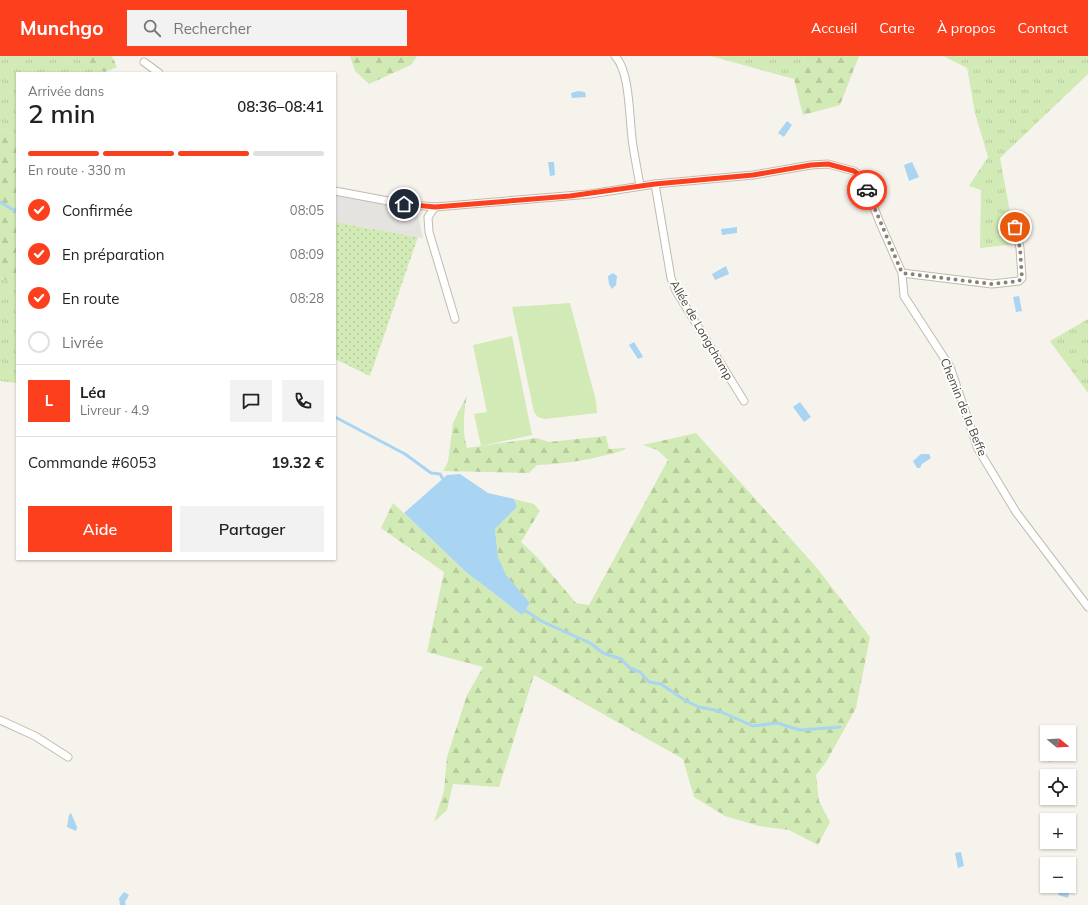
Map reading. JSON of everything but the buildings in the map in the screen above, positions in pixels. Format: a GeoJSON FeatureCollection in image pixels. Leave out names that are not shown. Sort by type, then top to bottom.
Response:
{"type":"FeatureCollection","features":[{"type":"Feature","properties":{"kind":"street"},"geometry":{"type":"LineString","coordinates":[[615,56],[622,67],[625,81],[633,146],[640,186]]}},
{"type":"Feature","properties":{"kind":"street"},"geometry":{"type":"LineString","coordinates":[[144,62],[158,72]]}},
{"type":"Feature","properties":{"kind":"street","name":"Chemin de la Beffe"},"geometry":{"type":"LineString","coordinates":[[336,191],[404,204],[435,207],[590,194],[655,184],[753,175],[811,165],[828,164],[854,171],[862,177],[902,273],[904,296],[950,367],[978,449],[1016,512],[1088,607]]}},
{"type":"Feature","properties":{"kind":"street","name":"Allée de Longchamp"},"geometry":{"type":"LineString","coordinates":[[655,184],[671,278],[676,291],[744,401]]}},
{"type":"Feature","properties":{"kind":"street"},"geometry":{"type":"LineString","coordinates":[[435,207],[428,217],[429,232],[455,319]]}},
{"type":"Feature","properties":{"kind":"street"},"geometry":{"type":"LineString","coordinates":[[902,273],[992,284],[1019,281],[1022,278],[1022,270],[1015,227]]}},
{"type":"Feature","properties":{"kind":"street"},"geometry":{"type":"LineString","coordinates":[[0,720],[35,736],[68,757]]}},
{"type":"Feature","properties":{"kind":"green space"},"geometry":{"type":"Polygon","coordinates":[[[0,56],[71,56],[106,72],[16,72],[16,136],[0,128],[0,56]]]}},
{"type":"Feature","properties":{"kind":"green space"},"geometry":{"type":"Polygon","coordinates":[[[71,56],[112,56],[117,67],[105,72],[71,56]]]}},
{"type":"Feature","properties":{"kind":"green space"},"geometry":{"type":"Polygon","coordinates":[[[350,56],[417,56],[411,65],[369,84],[355,71],[350,56]]]}},
{"type":"Feature","properties":{"kind":"green space"},"geometry":{"type":"Polygon","coordinates":[[[711,56],[807,56],[794,79],[711,56]]]}},
{"type":"Feature","properties":{"kind":"green space"},"geometry":{"type":"Polygon","coordinates":[[[807,56],[859,56],[840,105],[803,115],[794,79],[807,56]]]}},
{"type":"Feature","properties":{"kind":"green space"},"geometry":{"type":"Polygon","coordinates":[[[943,56],[1088,56],[1088,74],[1000,158],[1016,244],[980,248],[981,190],[969,186],[988,157],[975,113],[967,68],[943,56]]]}},
{"type":"Feature","properties":{"kind":"green space"},"geometry":{"type":"Polygon","coordinates":[[[0,128],[16,136],[16,287],[0,276],[0,128]]]}},
{"type":"Feature","properties":{"kind":"green space"},"geometry":{"type":"Polygon","coordinates":[[[336,222],[418,237],[370,376],[336,359],[336,222]]]}},
{"type":"Feature","properties":{"kind":"green space"},"geometry":{"type":"Polygon","coordinates":[[[0,276],[16,287],[16,383],[0,381],[0,276]]]}},
{"type":"Feature","properties":{"kind":"green space"},"geometry":{"type":"Polygon","coordinates":[[[570,303],[596,401],[597,413],[545,419],[538,417],[534,412],[512,307],[570,303]]]}},
{"type":"Feature","properties":{"kind":"green space"},"geometry":{"type":"Polygon","coordinates":[[[1088,319],[1088,393],[1050,341],[1088,319]]]}},
{"type":"Feature","properties":{"kind":"green space"},"geometry":{"type":"Polygon","coordinates":[[[512,336],[532,435],[481,446],[474,414],[487,412],[473,345],[512,336]]]}},
{"type":"Feature","properties":{"kind":"green space"},"geometry":{"type":"Polygon","coordinates":[[[467,395],[464,436],[467,448],[537,438],[549,442],[606,436],[609,449],[626,448],[624,450],[592,458],[559,464],[537,465],[529,473],[443,471],[448,462],[453,423],[467,395]]]}},
{"type":"Feature","properties":{"kind":"green space"},"geometry":{"type":"Polygon","coordinates":[[[696,433],[817,568],[870,637],[856,708],[826,762],[816,775],[819,801],[830,822],[818,845],[789,830],[759,826],[725,816],[694,797],[683,759],[534,675],[499,787],[453,784],[447,810],[434,822],[444,791],[447,757],[467,695],[483,667],[427,652],[444,572],[381,528],[393,503],[466,572],[522,615],[530,603],[506,576],[498,557],[495,529],[517,507],[514,499],[534,504],[540,511],[521,542],[537,557],[576,603],[589,605],[668,460],[657,450],[643,445],[696,433]]]}},
{"type":"Feature","properties":{"kind":"shaded area"},"geometry":{"type":"Polygon","coordinates":[[[336,195],[417,211],[423,238],[336,222],[336,195]]]}},
{"type":"Feature","properties":{"kind":"water"},"geometry":{"type":"Polygon","coordinates":[[[578,91],[585,92],[586,97],[572,98],[571,93],[578,91]]]}},
{"type":"Feature","properties":{"kind":"water"},"geometry":{"type":"Polygon","coordinates":[[[787,121],[792,125],[784,137],[778,133],[787,121]]]}},
{"type":"Feature","properties":{"kind":"water"},"geometry":{"type":"Polygon","coordinates":[[[548,162],[554,162],[555,175],[550,176],[548,162]]]}},
{"type":"Feature","properties":{"kind":"water"},"geometry":{"type":"Polygon","coordinates":[[[912,162],[919,177],[909,181],[904,165],[912,162]]]}},
{"type":"Feature","properties":{"kind":"water"},"geometry":{"type":"Polygon","coordinates":[[[737,227],[737,233],[722,235],[721,229],[737,227]]]}},
{"type":"Feature","properties":{"kind":"water"},"geometry":{"type":"Polygon","coordinates":[[[726,266],[729,274],[715,280],[712,274],[726,266]]]}},
{"type":"Feature","properties":{"kind":"water"},"geometry":{"type":"Polygon","coordinates":[[[613,273],[617,276],[616,285],[612,289],[609,284],[608,276],[613,273]]]}},
{"type":"Feature","properties":{"kind":"water"},"geometry":{"type":"Polygon","coordinates":[[[1019,296],[1022,311],[1016,312],[1013,297],[1019,296]]]}},
{"type":"Feature","properties":{"kind":"water"},"geometry":{"type":"Polygon","coordinates":[[[634,342],[643,357],[638,359],[629,345],[634,342]]]}},
{"type":"Feature","properties":{"kind":"water"},"geometry":{"type":"Polygon","coordinates":[[[800,402],[811,417],[804,422],[793,407],[800,402]]]}},
{"type":"Feature","properties":{"kind":"water"},"geometry":{"type":"Polygon","coordinates":[[[921,454],[929,454],[931,458],[922,464],[920,468],[917,468],[913,461],[921,454]]]}},
{"type":"Feature","properties":{"kind":"water"},"geometry":{"type":"Polygon","coordinates":[[[460,474],[488,493],[514,499],[517,507],[495,529],[498,557],[506,575],[530,603],[522,615],[466,572],[404,513],[447,475],[460,474]]]}},
{"type":"Feature","properties":{"kind":"water"},"geometry":{"type":"Polygon","coordinates":[[[71,813],[77,827],[76,831],[67,827],[69,815],[71,813]]]}},
{"type":"Feature","properties":{"kind":"water"},"geometry":{"type":"Polygon","coordinates":[[[961,852],[964,866],[958,868],[955,853],[961,852]]]}},
{"type":"Feature","properties":{"kind":"water"},"geometry":{"type":"Polygon","coordinates":[[[124,892],[129,895],[125,902],[126,905],[120,905],[119,898],[124,892]]]}},
{"type":"Feature","properties":{"kind":"water"},"geometry":{"type":"Polygon","coordinates":[[[1059,893],[1069,893],[1068,898],[1058,895],[1059,893]]]}},
{"type":"Feature","properties":{"kind":"waterway"},"geometry":{"type":"LineString","coordinates":[[0,202],[16,211]]}},
{"type":"Feature","properties":{"kind":"waterway"},"geometry":{"type":"LineString","coordinates":[[336,418],[405,454],[431,473],[440,474],[444,481]]}},
{"type":"Feature","properties":{"kind":"waterway"},"geometry":{"type":"LineString","coordinates":[[522,608],[541,621],[590,643],[603,653],[621,659],[630,668],[640,672],[649,682],[661,684],[686,701],[699,707],[719,711],[753,726],[777,723],[800,730],[840,727]]}},
{"type":"Feature","properties":{"kind":"way so far"},"geometry":{"type":"LineString","coordinates":[[867,190],[902,273],[992,284],[1019,281],[1022,278],[1022,270],[1020,248],[1015,227]]}},
{"type":"Feature","properties":{"kind":"route"},"geometry":{"type":"LineString","coordinates":[[404,204],[435,207],[570,196],[655,184],[753,175],[811,165],[828,164],[854,171],[862,177],[867,190]]}}]}
